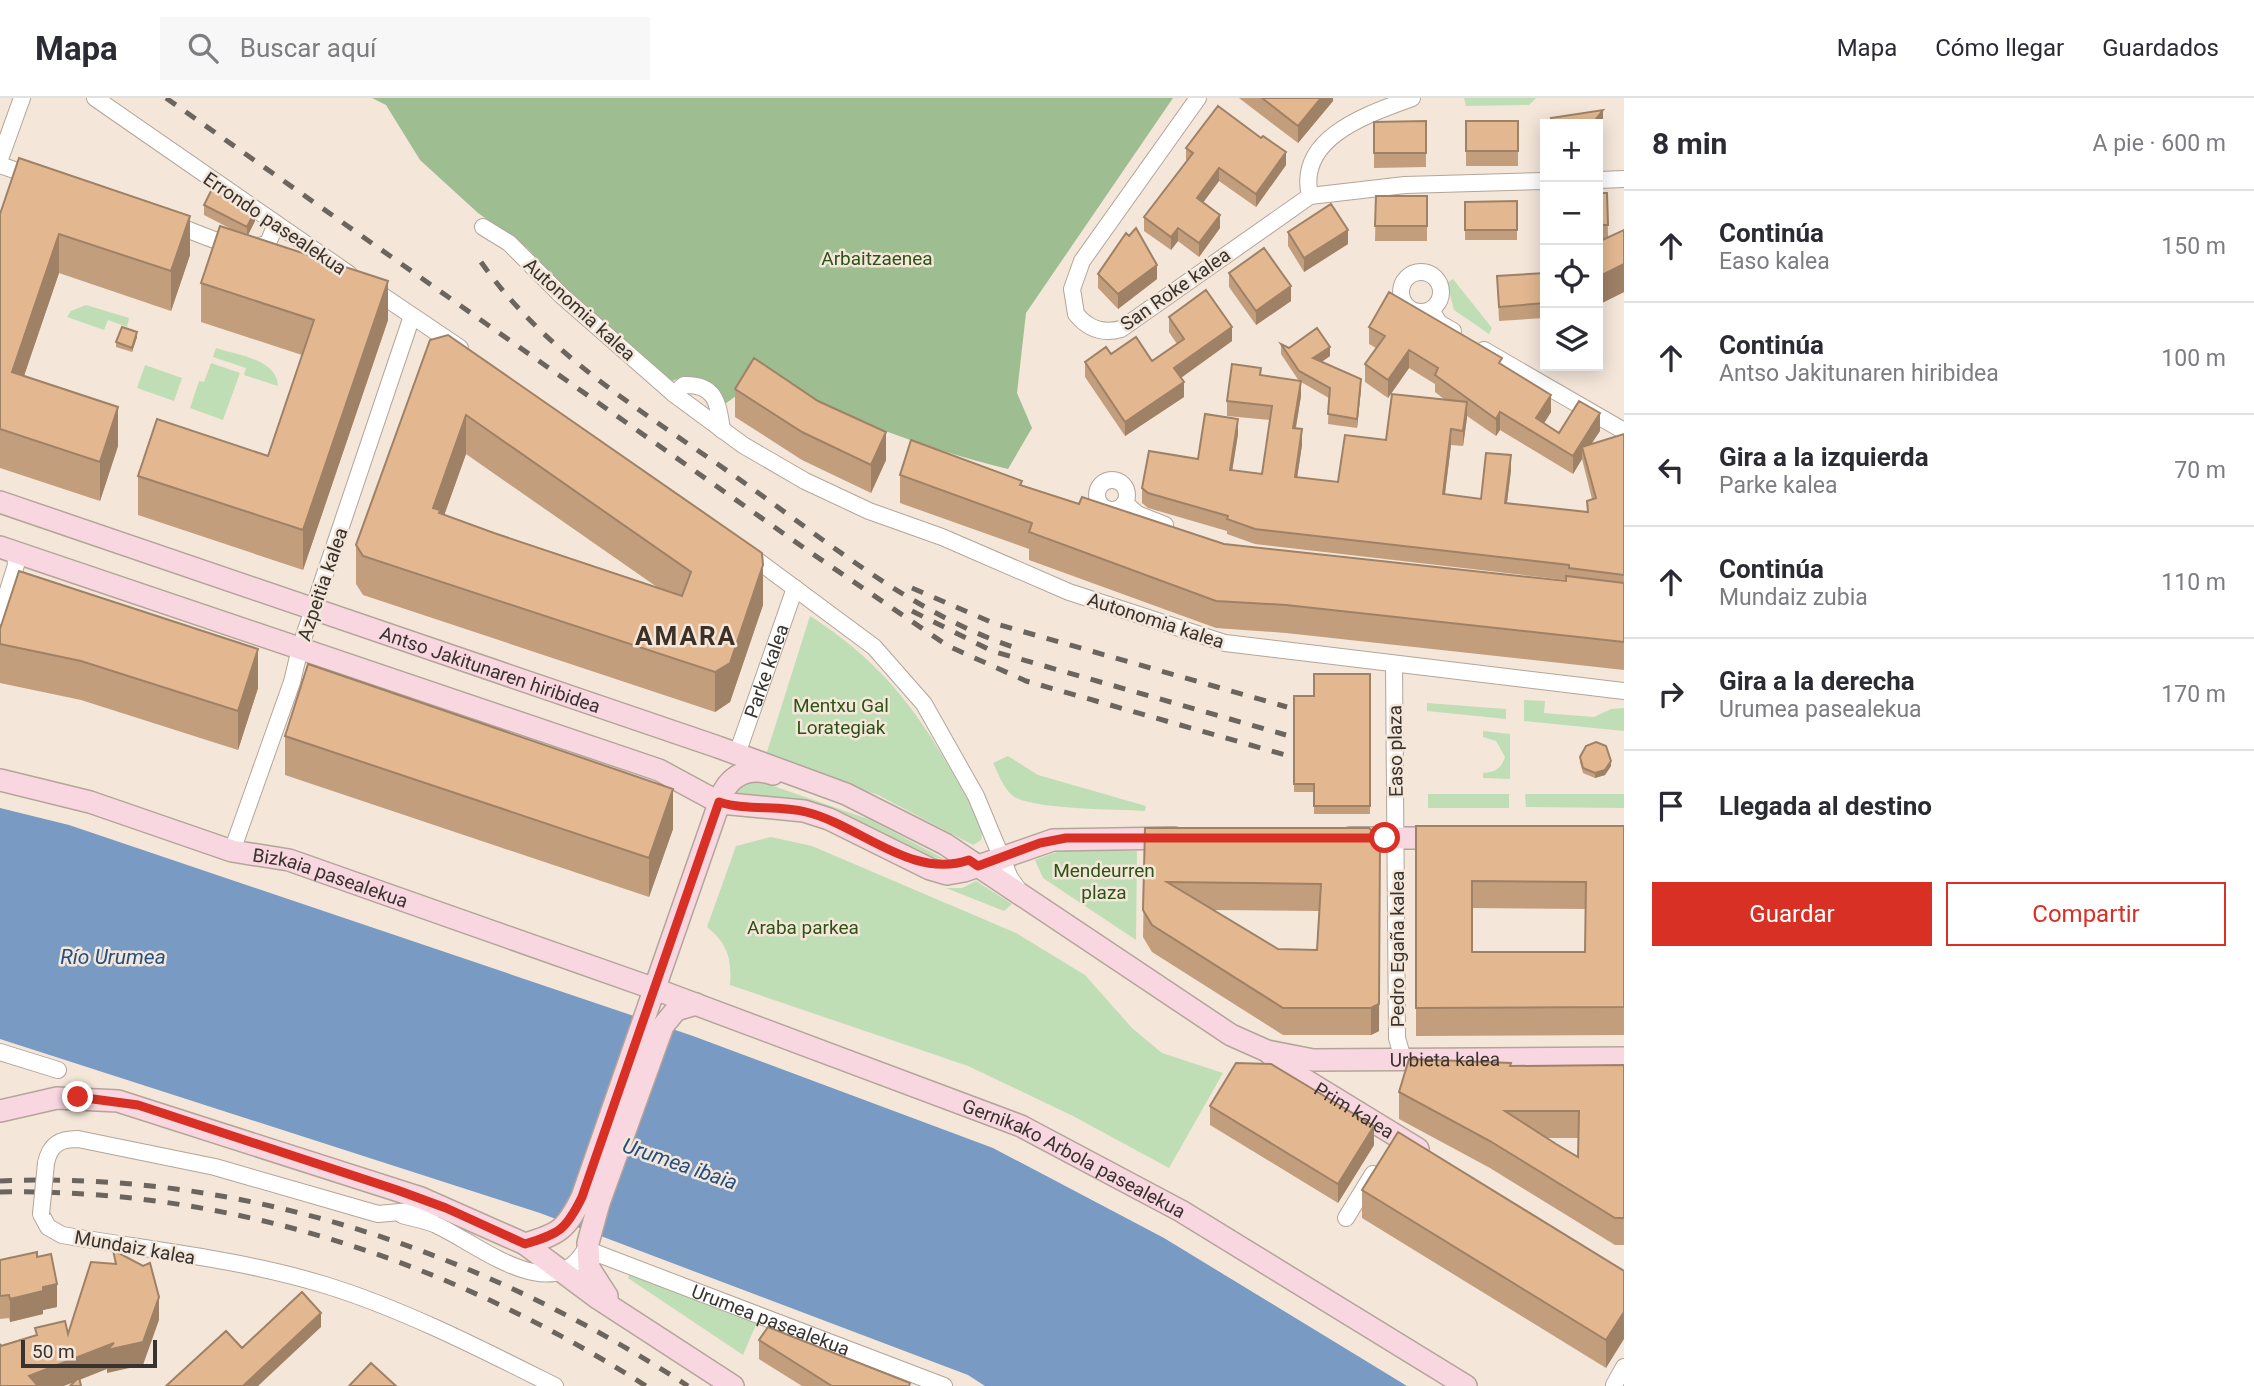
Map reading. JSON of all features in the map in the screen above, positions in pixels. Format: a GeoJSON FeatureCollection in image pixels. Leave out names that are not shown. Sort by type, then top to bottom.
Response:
{"type":"FeatureCollection","features":[{"type":"Feature","properties":{"kind":"main road","name":"Antso Jakitunaren hiribidea"},"geometry":{"type":"LineString","coordinates":[[0,502],[812,781],[880,809],[1025,897]]}},
{"type":"Feature","properties":{"kind":"main road","name":"Antso Jakitunaren hiribidea"},"geometry":{"type":"LineString","coordinates":[[7,549],[659,770],[719,802],[804,811],[837,823],[930,869],[947,874],[973,863]]}},
{"type":"Feature","properties":{"kind":"main road"},"geometry":{"type":"LineString","coordinates":[[621,1313],[592,1275],[592,1243],[654,1022],[655,989],[719,802],[727,785],[749,771],[767,772],[797,782],[812,781]]}},
{"type":"Feature","properties":{"kind":"main road","name":"Bizkaia pasealekua"},"geometry":{"type":"LineString","coordinates":[[0,780],[90,803],[232,851],[289,860],[655,989]]}},
{"type":"Feature","properties":{"kind":"main road"},"geometry":{"type":"LineString","coordinates":[[973,863],[1066,838],[1189,838]]}},
{"type":"Feature","properties":{"kind":"main road"},"geometry":{"type":"LineString","coordinates":[[1333,838],[1465,838]]}},
{"type":"Feature","properties":{"kind":"main road"},"geometry":{"type":"LineString","coordinates":[[1025,897],[1231,1035],[1267,1051]]}},
{"type":"Feature","properties":{"kind":"main road","name":"Gernikako Arbola pasealekua"},"geometry":{"type":"LineString","coordinates":[[655,989],[963,1103],[1077,1153],[1181,1211],[1466,1386]]}},
{"type":"Feature","properties":{"kind":"main road"},"geometry":{"type":"LineString","coordinates":[[525,1244],[561,1229],[582,1197],[654,1022],[676,1010],[695,1004]]}},
{"type":"Feature","properties":{"kind":"main road","name":"Urbieta kalea"},"geometry":{"type":"LineString","coordinates":[[1267,1051],[1313,1059],[1624,1058]]}},
{"type":"Feature","properties":{"kind":"main road","name":"Prim kalea"},"geometry":{"type":"LineString","coordinates":[[1267,1051],[1390,1147],[1431,1157]]}},
{"type":"Feature","properties":{"kind":"main road"},"geometry":{"type":"LineString","coordinates":[[0,1111],[57,1098],[118,1101],[446,1208],[525,1244],[621,1313],[733,1386]]}},
{"type":"Feature","properties":{"kind":"street"},"geometry":{"type":"LineString","coordinates":[[0,159],[22,98]]}},
{"type":"Feature","properties":{"kind":"street","name":"Errondo pasealekua"},"geometry":{"type":"LineString","coordinates":[[95,98],[472,357]]}},
{"type":"Feature","properties":{"kind":"street","name":"San Roke kalea"},"geometry":{"type":"LineString","coordinates":[[1198,98],[1082,261],[1072,289],[1076,314],[1083,323],[1109,332],[1121,329],[1310,196],[1405,185],[1540,181]]}},
{"type":"Feature","properties":{"kind":"street"},"geometry":{"type":"LineString","coordinates":[[1310,196],[1307,184],[1309,166],[1320,147],[1343,128],[1412,98]]}},
{"type":"Feature","properties":{"kind":"street"},"geometry":{"type":"LineString","coordinates":[[0,165],[46,181]]}},
{"type":"Feature","properties":{"kind":"street"},"geometry":{"type":"LineString","coordinates":[[1603,180],[1624,179]]}},
{"type":"Feature","properties":{"kind":"street"},"geometry":{"type":"LineString","coordinates":[[160,219],[242,247],[257,248],[268,243],[276,224]]}},
{"type":"Feature","properties":{"kind":"street","name":"Autonomia kalea"},"geometry":{"type":"LineString","coordinates":[[483,227],[509,243],[561,296],[674,394],[761,457],[869,511],[942,537],[1069,592],[1225,643],[1624,691]]}},
{"type":"Feature","properties":{"kind":"street"},"geometry":{"type":"LineString","coordinates":[[1431,310],[1439,323],[1624,431]]}},
{"type":"Feature","properties":{"kind":"street","name":"Azpeitia kalea"},"geometry":{"type":"LineString","coordinates":[[232,851],[292,682],[300,648],[412,316]]}},
{"type":"Feature","properties":{"kind":"street"},"geometry":{"type":"LineString","coordinates":[[674,394],[684,385],[699,385],[710,392],[719,407],[722,429]]}},
{"type":"Feature","properties":{"kind":"street"},"geometry":{"type":"LineString","coordinates":[[1125,503],[1137,514],[1180,531]]}},
{"type":"Feature","properties":{"kind":"street"},"geometry":{"type":"LineString","coordinates":[[731,542],[874,647],[924,704],[953,751],[983,812],[1010,877],[1025,897]]}},
{"type":"Feature","properties":{"kind":"street"},"geometry":{"type":"LineString","coordinates":[[0,616],[16,565],[7,549]]}},
{"type":"Feature","properties":{"kind":"street","name":"Parke kalea"},"geometry":{"type":"LineString","coordinates":[[737,754],[795,588]]}},
{"type":"Feature","properties":{"kind":"street","name":"Easo plaza"},"geometry":{"type":"LineString","coordinates":[[1394,665],[1396,838]]}},
{"type":"Feature","properties":{"kind":"street"},"geometry":{"type":"LineString","coordinates":[[973,863],[986,851],[991,833]]}},
{"type":"Feature","properties":{"kind":"street","name":"Pedro Egaña kalea"},"geometry":{"type":"LineString","coordinates":[[1396,838],[1397,1038],[1403,1059]]}},
{"type":"Feature","properties":{"kind":"street"},"geometry":{"type":"LineString","coordinates":[[0,1052],[58,1070]]}},
{"type":"Feature","properties":{"kind":"street","name":"Mundaiz kalea"},"geometry":{"type":"LineString","coordinates":[[396,1214],[378,1214],[215,1167],[78,1139],[65,1139],[48,1151],[41,1214],[48,1227],[62,1235],[252,1267],[325,1285],[390,1310],[555,1386]]}},
{"type":"Feature","properties":{"kind":"street"},"geometry":{"type":"LineString","coordinates":[[1346,1218],[1390,1147]]}},
{"type":"Feature","properties":{"kind":"street"},"geometry":{"type":"LineString","coordinates":[[396,1214],[446,1208]]}},
{"type":"Feature","properties":{"kind":"street"},"geometry":{"type":"LineString","coordinates":[[396,1214],[432,1223],[518,1268],[539,1274],[562,1271],[579,1259],[592,1243]]}},
{"type":"Feature","properties":{"kind":"street","name":"Urumea pasealekua"},"geometry":{"type":"LineString","coordinates":[[592,1243],[944,1386]]}},
{"type":"Feature","properties":{"kind":"street"},"geometry":{"type":"LineString","coordinates":[[518,1268],[530,1262],[531,1253],[525,1244]]}},
{"type":"Feature","properties":{"kind":"street"},"geometry":{"type":"LineString","coordinates":[[1614,1385],[1624,1367]]}},
{"type":"Feature","properties":{"kind":"green space","name":"Arbaitzaenea"},"geometry":{"type":"Polygon","coordinates":[[[372,98],[1173,98],[1026,313],[1017,393],[1032,428],[1008,469],[912,441],[758,380],[725,404],[708,384],[685,376],[672,381],[568,292],[527,248],[478,213],[420,160],[386,105],[372,98]]]}},
{"type":"Feature","properties":{"kind":"green space"},"geometry":{"type":"Polygon","coordinates":[[[1464,98],[1536,98],[1529,105],[1466,106],[1464,98]]]}},
{"type":"Feature","properties":{"kind":"green space"},"geometry":{"type":"Polygon","coordinates":[[[1453,279],[1492,328],[1489,334],[1454,310],[1447,283],[1453,279]]]}},
{"type":"Feature","properties":{"kind":"green space"},"geometry":{"type":"Polygon","coordinates":[[[86,305],[129,318],[127,327],[108,320],[104,330],[67,317],[71,311],[86,305]]]}},
{"type":"Feature","properties":{"kind":"green space"},"geometry":{"type":"Polygon","coordinates":[[[216,348],[263,364],[276,377],[278,386],[244,375],[246,368],[213,357],[216,348]]]}},
{"type":"Feature","properties":{"kind":"green space"},"geometry":{"type":"Polygon","coordinates":[[[211,363],[240,373],[223,420],[190,408],[199,381],[204,382],[211,363]]]}},
{"type":"Feature","properties":{"kind":"green space"},"geometry":{"type":"Polygon","coordinates":[[[145,365],[182,378],[174,401],[137,388],[145,365]]]}},
{"type":"Feature","properties":{"kind":"green space","name":"Mentxu Gal Lorategiak"},"geometry":{"type":"Polygon","coordinates":[[[810,616],[868,660],[912,709],[948,764],[983,827],[981,840],[973,845],[878,795],[766,755],[810,616]]]}},
{"type":"Feature","properties":{"kind":"green space"},"geometry":{"type":"Polygon","coordinates":[[[1524,700],[1545,701],[1544,713],[1594,717],[1611,709],[1624,708],[1624,731],[1524,721],[1524,700]]]}},
{"type":"Feature","properties":{"kind":"green space"},"geometry":{"type":"Polygon","coordinates":[[[1427,703],[1506,709],[1506,719],[1427,711],[1427,703]]]}},
{"type":"Feature","properties":{"kind":"green space"},"geometry":{"type":"Polygon","coordinates":[[[1483,731],[1510,734],[1510,779],[1483,778],[1483,773],[1497,769],[1505,757],[1496,741],[1483,737],[1483,731]]]}},
{"type":"Feature","properties":{"kind":"green space"},"geometry":{"type":"Polygon","coordinates":[[[1008,756],[1038,775],[1146,806],[1145,811],[1056,806],[1023,801],[1007,789],[993,763],[1008,756]]]}},
{"type":"Feature","properties":{"kind":"green space"},"geometry":{"type":"Polygon","coordinates":[[[759,781],[871,820],[946,860],[920,854],[839,813],[735,794],[742,785],[759,781]]]}},
{"type":"Feature","properties":{"kind":"green space"},"geometry":{"type":"Polygon","coordinates":[[[1428,794],[1509,794],[1509,808],[1428,808],[1428,794]]]}},
{"type":"Feature","properties":{"kind":"green space"},"geometry":{"type":"Polygon","coordinates":[[[1525,794],[1624,794],[1624,808],[1526,807],[1525,794]]]}},
{"type":"Feature","properties":{"kind":"green space","name":"Araba parkea"},"geometry":{"type":"Polygon","coordinates":[[[771,837],[812,846],[1016,933],[1085,975],[1132,1028],[1162,1053],[1223,1073],[1169,1168],[1073,1116],[968,1066],[730,985],[727,953],[720,940],[707,927],[736,846],[771,837]]]}},
{"type":"Feature","properties":{"kind":"green space","name":"Mendeurren plaza"},"geometry":{"type":"Polygon","coordinates":[[[1062,850],[1137,851],[1136,940],[1043,878],[1035,860],[1062,850]]]}},
{"type":"Feature","properties":{"kind":"green space"},"geometry":{"type":"Polygon","coordinates":[[[976,881],[1012,904],[1004,911],[946,888],[962,888],[976,881]]]}},
{"type":"Feature","properties":{"kind":"green space"},"geometry":{"type":"Polygon","coordinates":[[[630,1273],[758,1320],[743,1355],[628,1278],[630,1273]]]}},
{"type":"Feature","properties":{"kind":"water","name":"Río Urumea"},"geometry":{"type":"Polygon","coordinates":[[[0,808],[69,825],[693,1036],[993,1148],[1164,1238],[1407,1386],[985,1386],[968,1375],[540,1213],[0,1039],[0,808]]]}},
{"type":"Feature","properties":{"kind":"building"},"geometry":{"type":"Polygon","coordinates":[[[1262,98],[1321,98],[1298,126],[1262,98]]]}},
{"type":"Feature","properties":{"kind":"building"},"geometry":{"type":"Polygon","coordinates":[[[1218,106],[1261,138],[1263,136],[1286,152],[1256,194],[1219,168],[1197,198],[1220,215],[1199,243],[1178,228],[1171,237],[1144,217],[1193,153],[1186,148],[1218,106]]]}},
{"type":"Feature","properties":{"kind":"building"},"geometry":{"type":"Polygon","coordinates":[[[1603,110],[1596,119],[1551,118],[1603,110]]]}},
{"type":"Feature","properties":{"kind":"building"},"geometry":{"type":"Polygon","coordinates":[[[1426,121],[1426,153],[1374,153],[1374,122],[1426,121]]]}},
{"type":"Feature","properties":{"kind":"building"},"geometry":{"type":"Polygon","coordinates":[[[1466,121],[1518,121],[1518,151],[1466,151],[1466,121]]]}},
{"type":"Feature","properties":{"kind":"building"},"geometry":{"type":"Polygon","coordinates":[[[19,158],[190,216],[171,271],[59,234],[12,372],[118,407],[100,462],[0,429],[0,214],[19,158]]]}},
{"type":"Feature","properties":{"kind":"building"},"geometry":{"type":"Polygon","coordinates":[[[213,187],[255,211],[247,227],[204,205],[213,187]]]}},
{"type":"Feature","properties":{"kind":"building"},"geometry":{"type":"Polygon","coordinates":[[[1603,193],[1607,193],[1608,225],[1603,225],[1603,193]]]}},
{"type":"Feature","properties":{"kind":"building"},"geometry":{"type":"Polygon","coordinates":[[[1376,196],[1427,196],[1427,226],[1375,226],[1376,196]]]}},
{"type":"Feature","properties":{"kind":"building"},"geometry":{"type":"Polygon","coordinates":[[[1517,201],[1517,230],[1465,230],[1465,202],[1517,201]]]}},
{"type":"Feature","properties":{"kind":"building"},"geometry":{"type":"Polygon","coordinates":[[[1331,204],[1348,230],[1304,258],[1288,232],[1331,204]]]}},
{"type":"Feature","properties":{"kind":"building"},"geometry":{"type":"Polygon","coordinates":[[[220,226],[388,281],[303,530],[138,476],[157,419],[268,456],[314,320],[201,283],[220,226]]]}},
{"type":"Feature","properties":{"kind":"building"},"geometry":{"type":"Polygon","coordinates":[[[1136,228],[1157,265],[1118,294],[1098,274],[1126,233],[1129,236],[1136,228]]]}},
{"type":"Feature","properties":{"kind":"building"},"geometry":{"type":"Polygon","coordinates":[[[1624,230],[1624,264],[1603,274],[1603,245],[1603,240],[1624,230]]]}},
{"type":"Feature","properties":{"kind":"building"},"geometry":{"type":"Polygon","coordinates":[[[1264,248],[1291,286],[1256,311],[1229,273],[1264,248]]]}},
{"type":"Feature","properties":{"kind":"building"},"geometry":{"type":"Polygon","coordinates":[[[1540,273],[1540,303],[1499,307],[1497,276],[1540,273]]]}},
{"type":"Feature","properties":{"kind":"building"},"geometry":{"type":"Polygon","coordinates":[[[1206,290],[1232,327],[1174,368],[1184,382],[1125,422],[1085,362],[1106,347],[1111,354],[1136,337],[1152,361],[1184,339],[1169,317],[1206,290]]]}},
{"type":"Feature","properties":{"kind":"building"},"geometry":{"type":"Polygon","coordinates":[[[1389,292],[1502,358],[1499,363],[1551,395],[1536,418],[1559,433],[1579,401],[1600,413],[1573,456],[1500,412],[1496,419],[1435,375],[1438,368],[1409,350],[1388,380],[1365,364],[1385,336],[1369,327],[1389,292]]]}},
{"type":"Feature","properties":{"kind":"building"},"geometry":{"type":"Polygon","coordinates":[[[122,327],[137,332],[132,348],[116,342],[122,327]]]}},
{"type":"Feature","properties":{"kind":"building"},"geometry":{"type":"Polygon","coordinates":[[[1317,328],[1330,347],[1313,358],[1361,379],[1357,419],[1328,414],[1330,388],[1299,371],[1281,344],[1289,348],[1317,328]]]}},
{"type":"Feature","properties":{"kind":"building"},"geometry":{"type":"Polygon","coordinates":[[[448,335],[762,553],[763,565],[730,663],[715,672],[363,556],[356,545],[430,340],[448,335]],[[466,415],[433,508],[440,510],[439,513],[682,596],[691,572],[466,415]]]}},
{"type":"Feature","properties":{"kind":"building"},"geometry":{"type":"Polygon","coordinates":[[[754,358],[818,401],[886,432],[871,465],[802,432],[735,389],[754,358]]]}},
{"type":"Feature","properties":{"kind":"building"},"geometry":{"type":"Polygon","coordinates":[[[1232,364],[1261,368],[1260,375],[1301,381],[1293,428],[1302,429],[1295,477],[1338,482],[1345,435],[1386,440],[1392,394],[1467,402],[1463,431],[1451,429],[1443,494],[1481,499],[1486,453],[1511,455],[1505,503],[1588,512],[1587,501],[1596,498],[1582,447],[1624,434],[1624,575],[1569,568],[1569,565],[1255,529],[1227,519],[1228,516],[1148,493],[1142,488],[1149,451],[1198,459],[1205,414],[1238,419],[1230,470],[1262,474],[1272,406],[1227,401],[1232,364]]]}},
{"type":"Feature","properties":{"kind":"building"},"geometry":{"type":"Polygon","coordinates":[[[911,440],[1022,481],[1020,485],[1079,504],[1082,497],[1224,544],[1566,581],[1566,576],[1624,583],[1624,642],[1286,605],[1216,601],[1029,532],[1032,523],[900,475],[911,440]]]}},
{"type":"Feature","properties":{"kind":"building"},"geometry":{"type":"Polygon","coordinates":[[[19,571],[258,649],[238,711],[81,661],[0,644],[0,629],[19,571]]]}},
{"type":"Feature","properties":{"kind":"building"},"geometry":{"type":"Polygon","coordinates":[[[308,664],[673,789],[649,858],[285,736],[308,664]]]}},
{"type":"Feature","properties":{"kind":"building"},"geometry":{"type":"Polygon","coordinates":[[[1314,674],[1370,674],[1370,806],[1314,806],[1314,784],[1294,784],[1294,696],[1314,696],[1314,674]]]}},
{"type":"Feature","properties":{"kind":"building"},"geometry":{"type":"Polygon","coordinates":[[[1596,742],[1606,746],[1611,761],[1605,770],[1595,773],[1583,768],[1580,757],[1586,746],[1596,742]]]}},
{"type":"Feature","properties":{"kind":"building"},"geometry":{"type":"Polygon","coordinates":[[[1416,826],[1624,826],[1624,1007],[1416,1008],[1416,826]],[[1472,881],[1472,952],[1585,952],[1586,882],[1472,881]]]}},
{"type":"Feature","properties":{"kind":"building"},"geometry":{"type":"Polygon","coordinates":[[[1145,828],[1369,828],[1380,839],[1379,1004],[1371,1008],[1283,1008],[1152,925],[1143,910],[1145,828]],[[1167,882],[1278,949],[1317,950],[1321,884],[1167,882]]]}},
{"type":"Feature","properties":{"kind":"building"},"geometry":{"type":"Polygon","coordinates":[[[1409,1059],[1511,1063],[1510,1066],[1624,1065],[1624,1218],[1615,1218],[1490,1141],[1399,1092],[1409,1059]],[[1505,1111],[1578,1157],[1579,1111],[1505,1111]]]}},
{"type":"Feature","properties":{"kind":"building"},"geometry":{"type":"Polygon","coordinates":[[[1236,1063],[1271,1064],[1374,1126],[1338,1184],[1210,1106],[1236,1063]]]}},
{"type":"Feature","properties":{"kind":"building"},"geometry":{"type":"Polygon","coordinates":[[[1398,1132],[1624,1271],[1624,1312],[1606,1340],[1362,1190],[1398,1132]]]}},
{"type":"Feature","properties":{"kind":"building"},"geometry":{"type":"Polygon","coordinates":[[[113,1250],[143,1266],[150,1263],[159,1297],[143,1342],[107,1350],[114,1343],[29,1376],[38,1386],[0,1386],[0,1344],[1,1346],[37,1335],[35,1328],[65,1321],[68,1334],[91,1262],[116,1264],[113,1250]]]}},
{"type":"Feature","properties":{"kind":"building"},"geometry":{"type":"Polygon","coordinates":[[[37,1252],[37,1257],[51,1254],[57,1284],[43,1287],[43,1291],[10,1299],[9,1295],[0,1296],[0,1260],[37,1252]]]}},
{"type":"Feature","properties":{"kind":"building"},"geometry":{"type":"Polygon","coordinates":[[[302,1292],[321,1313],[243,1386],[166,1386],[226,1331],[242,1348],[302,1292]]]}},
{"type":"Feature","properties":{"kind":"building"},"geometry":{"type":"Polygon","coordinates":[[[768,1327],[910,1383],[909,1386],[832,1386],[759,1340],[768,1327]]]}},
{"type":"Feature","properties":{"kind":"building"},"geometry":{"type":"Polygon","coordinates":[[[371,1363],[396,1386],[349,1386],[371,1363]]]}},
{"type":"Feature","properties":{"kind":"building"},"geometry":{"type":"Polygon","coordinates":[[[79,1377],[81,1386],[70,1386],[79,1377]]]}},
{"type":"Feature","properties":{"kind":"railway"},"geometry":{"type":"LineString","coordinates":[[166,98],[807,550],[948,646],[1026,681],[1289,756]]}},
{"type":"Feature","properties":{"kind":"railway"},"geometry":{"type":"LineString","coordinates":[[481,262],[507,296],[536,326],[567,355],[634,407],[873,575],[943,617],[980,635],[1019,649]]}},
{"type":"Feature","properties":{"kind":"railway"},"geometry":{"type":"LineString","coordinates":[[912,588],[993,623],[1287,707]]}},
{"type":"Feature","properties":{"kind":"railway"},"geometry":{"type":"LineString","coordinates":[[912,611],[992,651],[1286,735]]}},
{"type":"Feature","properties":{"kind":"railway"},"geometry":{"type":"LineString","coordinates":[[0,1181],[92,1181],[182,1190],[272,1206],[360,1230],[446,1260],[529,1297],[610,1339],[688,1386]]}},
{"type":"Feature","properties":{"kind":"railway"},"geometry":{"type":"LineString","coordinates":[[0,1192],[86,1194],[171,1203],[255,1219],[337,1241],[417,1269],[495,1303],[572,1342],[646,1386]]}},
{"type":"Feature","properties":{"kind":"district","name":"AMARA"},"geometry":{"type":"Point","coordinates":[686,636]}},
{"type":"Feature","properties":{"kind":"route"},"geometry":{"type":"LineString","coordinates":[[78,1097],[138,1105],[397,1190],[446,1208],[525,1244],[559,1232],[570,1221],[582,1197],[719,802],[739,807],[804,811],[829,819],[912,859],[936,865],[969,860],[978,866],[1040,843],[1066,838],[1385,838]]}},
{"type":"Feature","properties":{"kind":"water label","name":"Urumea ibaia"},"geometry":{"type":"Point","coordinates":[680,1164]}}]}
